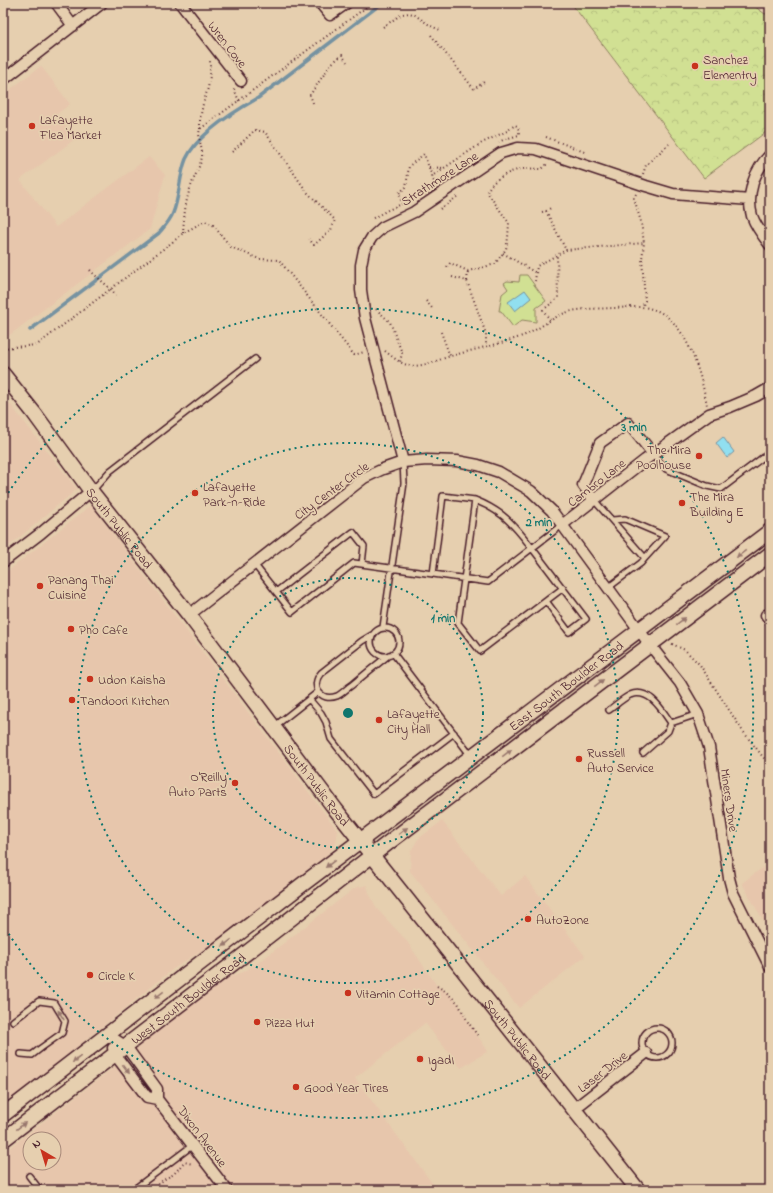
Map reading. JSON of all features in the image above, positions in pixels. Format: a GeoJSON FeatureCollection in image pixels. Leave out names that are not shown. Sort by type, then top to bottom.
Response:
{"type":"FeatureCollection","features":[{"type":"Feature","properties":{"kind":"main road","name":"South Public Road"},"geometry":{"type":"LineString","coordinates":[[3,374],[34,413],[91,492],[189,615],[336,810],[638,1190]]}},
{"type":"Feature","properties":{"kind":"main road","name":"East South Boulder Road"},"geometry":{"type":"LineString","coordinates":[[361,841],[770,531]]}},
{"type":"Feature","properties":{"kind":"main road","name":"East South Boulder Road"},"geometry":{"type":"LineString","coordinates":[[372,855],[653,648],[770,554]]}},
{"type":"Feature","properties":{"kind":"main road","name":"West South Boulder Road"},"geometry":{"type":"LineString","coordinates":[[3,1115],[361,841]]}},
{"type":"Feature","properties":{"kind":"main road","name":"West South Boulder Road"},"geometry":{"type":"LineString","coordinates":[[3,1140],[372,855]]}},
{"type":"Feature","properties":{"kind":"street"},"geometry":{"type":"LineString","coordinates":[[56,3],[73,26]]}},
{"type":"Feature","properties":{"kind":"street"},"geometry":{"type":"LineString","coordinates":[[3,80],[102,3]]}},
{"type":"Feature","properties":{"kind":"street","name":"Wren Cove"},"geometry":{"type":"LineString","coordinates":[[180,3],[237,85]]}},
{"type":"Feature","properties":{"kind":"street"},"geometry":{"type":"LineString","coordinates":[[320,3],[330,15],[347,3]]}},
{"type":"Feature","properties":{"kind":"street","name":"Strathmore Lane"},"geometry":{"type":"LineString","coordinates":[[403,462],[364,318],[361,290],[361,266],[364,250],[372,237],[383,227],[414,212],[501,153],[518,148],[536,149],[674,194],[750,200]]}},
{"type":"Feature","properties":{"kind":"street"},"geometry":{"type":"LineString","coordinates":[[770,155],[764,161],[755,176],[750,193],[752,215],[759,231],[770,245]]}},
{"type":"Feature","properties":{"kind":"street","name":"Cambro Lane"},"geometry":{"type":"LineString","coordinates":[[562,525],[653,454],[709,414],[756,396],[770,388]]}},
{"type":"Feature","properties":{"kind":"street"},"geometry":{"type":"LineString","coordinates":[[594,500],[583,485],[600,443],[628,423],[653,454]]}},
{"type":"Feature","properties":{"kind":"street","name":"City Center Circle"},"geometry":{"type":"LineString","coordinates":[[189,615],[364,478],[403,462],[428,460],[457,461],[478,465],[499,472],[531,491],[552,511],[653,648]]}},
{"type":"Feature","properties":{"kind":"street"},"geometry":{"type":"LineString","coordinates":[[3,562],[91,492]]}},
{"type":"Feature","properties":{"kind":"street","name":"Miners Drive"},"geometry":{"type":"LineString","coordinates":[[653,648],[680,683],[698,714],[710,747],[729,878],[733,893],[770,967]]}},
{"type":"Feature","properties":{"kind":"street","name":"Dixon Avenue"},"geometry":{"type":"LineString","coordinates":[[108,1035],[120,1050],[147,1097],[157,1099],[227,1190]]}},
{"type":"Feature","properties":{"kind":"street","name":"Laser Drive"},"geometry":{"type":"LineString","coordinates":[[574,1109],[646,1053]]}},
{"type":"Feature","properties":{"kind":"lane"},"geometry":{"type":"LineString","coordinates":[[91,492],[110,472],[255,359]]}},
{"type":"Feature","properties":{"kind":"lane"},"geometry":{"type":"LineString","coordinates":[[653,454],[666,469],[707,486],[721,489],[770,452]]}},
{"type":"Feature","properties":{"kind":"lane"},"geometry":{"type":"LineString","coordinates":[[383,627],[404,483],[403,462]]}},
{"type":"Feature","properties":{"kind":"lane"},"geometry":{"type":"LineString","coordinates":[[433,574],[443,496],[475,500],[488,506],[503,516],[518,530],[586,619],[569,632],[546,601]]}},
{"type":"Feature","properties":{"kind":"lane"},"geometry":{"type":"LineString","coordinates":[[475,500],[458,622],[480,651],[563,588]]}},
{"type":"Feature","properties":{"kind":"lane"},"geometry":{"type":"LineString","coordinates":[[594,500],[645,558]]}},
{"type":"Feature","properties":{"kind":"lane"},"geometry":{"type":"LineString","coordinates":[[609,587],[641,563],[665,536],[625,519],[612,520]]}},
{"type":"Feature","properties":{"kind":"lane"},"geometry":{"type":"LineString","coordinates":[[254,564],[292,612],[354,564],[488,582],[562,525]]}},
{"type":"Feature","properties":{"kind":"lane"},"geometry":{"type":"LineString","coordinates":[[276,592],[353,532],[364,546],[362,564]]}},
{"type":"Feature","properties":{"kind":"lane"},"geometry":{"type":"LineString","coordinates":[[383,627],[392,629],[398,636],[399,645],[391,654],[337,696],[324,696],[318,692],[316,680],[321,673],[372,635],[378,628],[383,627]]}},
{"type":"Feature","properties":{"kind":"lane"},"geometry":{"type":"LineString","coordinates":[[372,635],[370,639],[372,649],[379,655],[384,656],[391,654]]}},
{"type":"Feature","properties":{"kind":"lane"},"geometry":{"type":"LineString","coordinates":[[391,654],[472,757]]}},
{"type":"Feature","properties":{"kind":"lane"},"geometry":{"type":"LineString","coordinates":[[273,727],[318,692]]}},
{"type":"Feature","properties":{"kind":"lane"},"geometry":{"type":"LineString","coordinates":[[609,710],[631,695],[641,694],[649,697],[660,708],[671,723]]}},
{"type":"Feature","properties":{"kind":"lane"},"geometry":{"type":"LineString","coordinates":[[309,699],[321,712],[326,722],[331,739],[374,794],[454,733]]}},
{"type":"Feature","properties":{"kind":"lane"},"geometry":{"type":"LineString","coordinates":[[671,723],[698,714]]}},
{"type":"Feature","properties":{"kind":"lane"},"geometry":{"type":"LineString","coordinates":[[643,753],[668,731],[671,723]]}},
{"type":"Feature","properties":{"kind":"lane"},"geometry":{"type":"LineString","coordinates":[[13,1021],[38,1001],[54,1003],[65,1021],[62,1033],[32,1055],[21,1054]]}},
{"type":"Feature","properties":{"kind":"lane"},"geometry":{"type":"LineString","coordinates":[[656,1028],[665,1030],[671,1037],[672,1046],[667,1054],[656,1058],[646,1053],[642,1046],[643,1038],[647,1031],[656,1028]]}},
{"type":"Feature","properties":{"kind":"lane"},"geometry":{"type":"LineString","coordinates":[[133,1190],[193,1144]]}},
{"type":"Feature","properties":{"kind":"lane"},"geometry":{"type":"LineString","coordinates":[[29,1176],[40,1190]]}},
{"type":"Feature","properties":{"kind":"path"},"geometry":{"type":"LineString","coordinates":[[200,129],[372,3]]}},
{"type":"Feature","properties":{"kind":"path"},"geometry":{"type":"LineString","coordinates":[[383,26],[402,14],[410,13],[440,30]]}},
{"type":"Feature","properties":{"kind":"path"},"geometry":{"type":"LineString","coordinates":[[431,35],[474,88],[484,82]]}},
{"type":"Feature","properties":{"kind":"path"},"geometry":{"type":"LineString","coordinates":[[314,103],[310,96],[331,64],[342,55],[347,62]]}},
{"type":"Feature","properties":{"kind":"path"},"geometry":{"type":"LineString","coordinates":[[183,233],[185,209],[190,187],[202,158],[199,133],[200,119],[210,76],[210,58]]}},
{"type":"Feature","properties":{"kind":"path"},"geometry":{"type":"LineString","coordinates":[[237,85],[239,101]]}},
{"type":"Feature","properties":{"kind":"path"},"geometry":{"type":"LineString","coordinates":[[432,176],[482,143],[508,131],[515,125],[517,126],[519,135],[505,138],[494,144]]}},
{"type":"Feature","properties":{"kind":"path"},"geometry":{"type":"LineString","coordinates":[[232,152],[255,130],[265,132],[307,192],[335,220],[331,230],[314,245],[309,239]]}},
{"type":"Feature","properties":{"kind":"path"},"geometry":{"type":"LineString","coordinates":[[546,137],[587,153]]}},
{"type":"Feature","properties":{"kind":"path"},"geometry":{"type":"LineString","coordinates":[[642,179],[646,165],[669,144]]}},
{"type":"Feature","properties":{"kind":"path"},"geometry":{"type":"LineString","coordinates":[[402,204],[398,193],[406,187],[409,166],[424,154],[436,186],[440,183]]}},
{"type":"Feature","properties":{"kind":"path"},"geometry":{"type":"LineString","coordinates":[[447,267],[450,263],[468,271],[478,270],[495,264],[506,249],[509,223],[487,192],[489,187],[502,176],[514,171],[523,169],[542,169],[546,165],[545,162],[540,159]]}},
{"type":"Feature","properties":{"kind":"path"},"geometry":{"type":"LineString","coordinates":[[429,166],[444,168]]}},
{"type":"Feature","properties":{"kind":"path"},"geometry":{"type":"LineString","coordinates":[[636,192],[634,198],[641,222],[644,243],[642,259],[645,301],[642,307]]}},
{"type":"Feature","properties":{"kind":"path"},"geometry":{"type":"LineString","coordinates":[[373,218],[416,198]]}},
{"type":"Feature","properties":{"kind":"path"},"geometry":{"type":"LineString","coordinates":[[542,212],[546,211],[552,206]]}},
{"type":"Feature","properties":{"kind":"path"},"geometry":{"type":"LineString","coordinates":[[546,211],[566,250]]}},
{"type":"Feature","properties":{"kind":"path"},"geometry":{"type":"LineString","coordinates":[[3,348],[37,345],[183,233],[205,221],[213,224],[232,247],[259,259],[279,260],[354,355],[382,348],[400,362],[410,366],[421,366],[450,356],[509,341],[526,335],[540,328],[550,320],[568,312],[588,309],[642,307],[653,309],[662,313],[671,320],[681,332],[702,381],[709,414]]}},
{"type":"Feature","properties":{"kind":"path"},"geometry":{"type":"LineString","coordinates":[[535,281],[537,266],[566,250],[644,243]]}},
{"type":"Feature","properties":{"kind":"path"},"geometry":{"type":"LineString","coordinates":[[503,253],[536,273]]}},
{"type":"Feature","properties":{"kind":"path"},"geometry":{"type":"LineString","coordinates":[[550,320],[542,310],[558,298],[557,254]]}},
{"type":"Feature","properties":{"kind":"path"},"geometry":{"type":"LineString","coordinates":[[90,270],[116,295]]}},
{"type":"Feature","properties":{"kind":"path"},"geometry":{"type":"LineString","coordinates":[[468,271],[467,281],[486,334],[486,346]]}},
{"type":"Feature","properties":{"kind":"path"},"geometry":{"type":"LineString","coordinates":[[452,277],[467,281]]}},
{"type":"Feature","properties":{"kind":"path"},"geometry":{"type":"LineString","coordinates":[[426,301],[432,308]]}},
{"type":"Feature","properties":{"kind":"path"},"geometry":{"type":"LineString","coordinates":[[376,310],[390,322],[402,353],[400,362]]}},
{"type":"Feature","properties":{"kind":"path"},"geometry":{"type":"LineString","coordinates":[[441,332],[450,356]]}},
{"type":"Feature","properties":{"kind":"path"},"geometry":{"type":"LineString","coordinates":[[653,648],[670,643],[685,650],[700,665],[742,730],[770,766]]}},
{"type":"Feature","properties":{"kind":"path"},"geometry":{"type":"LineString","coordinates":[[437,986],[446,991],[458,1003],[468,1022],[478,1036]]}},
{"type":"Feature","properties":{"kind":"path"},"geometry":{"type":"LineString","coordinates":[[153,1190],[163,1180],[174,1174],[184,1162],[196,1165]]}},
{"type":"Feature","properties":{"kind":"shaded area"},"geometry":{"type":"Polygon","coordinates":[[[41,66],[70,104],[57,114],[75,139],[20,180],[56,227],[149,157],[165,175],[150,229],[3,340],[3,95],[41,66]]]}},
{"type":"Feature","properties":{"kind":"shaded area"},"geometry":{"type":"Polygon","coordinates":[[[3,395],[77,489],[3,551],[3,395]]]}},
{"type":"Feature","properties":{"kind":"shaded area"},"geometry":{"type":"Polygon","coordinates":[[[91,505],[338,831],[336,843],[329,853],[210,945],[173,969],[3,1106],[3,575],[91,505]]]}},
{"type":"Feature","properties":{"kind":"shaded area"},"geometry":{"type":"Polygon","coordinates":[[[442,821],[501,896],[525,876],[585,956],[519,1008],[410,871],[411,851],[418,839],[442,821]]]}},
{"type":"Feature","properties":{"kind":"shaded area"},"geometry":{"type":"Polygon","coordinates":[[[770,862],[770,933],[742,883],[770,862]]]}},
{"type":"Feature","properties":{"kind":"shaded area"},"geometry":{"type":"Polygon","coordinates":[[[367,885],[369,893],[377,909],[406,940],[437,986],[458,1003],[468,1022],[488,1051],[461,1068],[425,1023],[355,1078],[437,1190],[3,1190],[3,1153],[22,1138],[22,1171],[62,1171],[62,1131],[31,1131],[113,1068],[139,1047],[145,1040],[226,978],[243,972],[258,963],[355,888],[367,885]]]}},
{"type":"Feature","properties":{"kind":"green space","name":"Sanchez Elementry"},"geometry":{"type":"Polygon","coordinates":[[[571,3],[750,3],[765,14],[770,13],[770,129],[704,178],[571,3]]]}},
{"type":"Feature","properties":{"kind":"green space"},"geometry":{"type":"Polygon","coordinates":[[[520,275],[527,275],[546,301],[536,308],[536,322],[522,320],[513,327],[501,311],[499,311],[502,294],[508,289],[504,283],[507,281],[519,282],[520,275]]]}},
{"type":"Feature","properties":{"kind":"water"},"geometry":{"type":"Polygon","coordinates":[[[525,290],[531,298],[515,311],[508,302],[525,290]]]}},
{"type":"Feature","properties":{"kind":"water"},"geometry":{"type":"Polygon","coordinates":[[[723,437],[734,452],[727,458],[716,443],[723,437]]]}},
{"type":"Feature","properties":{"kind":"waterway"},"geometry":{"type":"LineString","coordinates":[[30,330],[159,233],[169,221],[173,213],[186,159],[191,150],[199,141],[218,124],[258,98],[382,3]]}},
{"type":"Feature","properties":{"kind":"place","name":"Sanchez Elementry"},"geometry":{"type":"Point","coordinates":[695,66]}},
{"type":"Feature","properties":{"kind":"place","name":"Lafayette Flea Market"},"geometry":{"type":"Point","coordinates":[32,126]}},
{"type":"Feature","properties":{"kind":"place","name":"The Mira Poolhouse"},"geometry":{"type":"Point","coordinates":[699,456]}},
{"type":"Feature","properties":{"kind":"place","name":"Lafayette Park-n-Ride"},"geometry":{"type":"Point","coordinates":[195,493]}},
{"type":"Feature","properties":{"kind":"place","name":"The Mira Building E"},"geometry":{"type":"Point","coordinates":[682,503]}},
{"type":"Feature","properties":{"kind":"place","name":"Panang Thai Cuisine"},"geometry":{"type":"Point","coordinates":[40,586]}},
{"type":"Feature","properties":{"kind":"place","name":"Pho Cafe"},"geometry":{"type":"Point","coordinates":[71,629]}},
{"type":"Feature","properties":{"kind":"place","name":"Udon Kaisha"},"geometry":{"type":"Point","coordinates":[90,679]}},
{"type":"Feature","properties":{"kind":"place","name":"Tandoori KItchen"},"geometry":{"type":"Point","coordinates":[72,700]}},
{"type":"Feature","properties":{"kind":"place","name":"Lafayette City Hall"},"geometry":{"type":"Point","coordinates":[379,720]}},
{"type":"Feature","properties":{"kind":"place","name":"Russell Auto Service"},"geometry":{"type":"Point","coordinates":[579,759]}},
{"type":"Feature","properties":{"kind":"place","name":"O'Reilly Auto Parts"},"geometry":{"type":"Point","coordinates":[235,783]}},
{"type":"Feature","properties":{"kind":"place","name":"AutoZone"},"geometry":{"type":"Point","coordinates":[528,919]}},
{"type":"Feature","properties":{"kind":"place","name":"Circle K"},"geometry":{"type":"Point","coordinates":[90,975]}},
{"type":"Feature","properties":{"kind":"place","name":"Vitamin Cottage"},"geometry":{"type":"Point","coordinates":[348,993]}},
{"type":"Feature","properties":{"kind":"place","name":"Pizza Hut"},"geometry":{"type":"Point","coordinates":[257,1022]}},
{"type":"Feature","properties":{"kind":"place","name":"IgadI"},"geometry":{"type":"Point","coordinates":[420,1059]}},
{"type":"Feature","properties":{"kind":"place","name":"Good Year Tires"},"geometry":{"type":"Point","coordinates":[296,1087]}}]}
